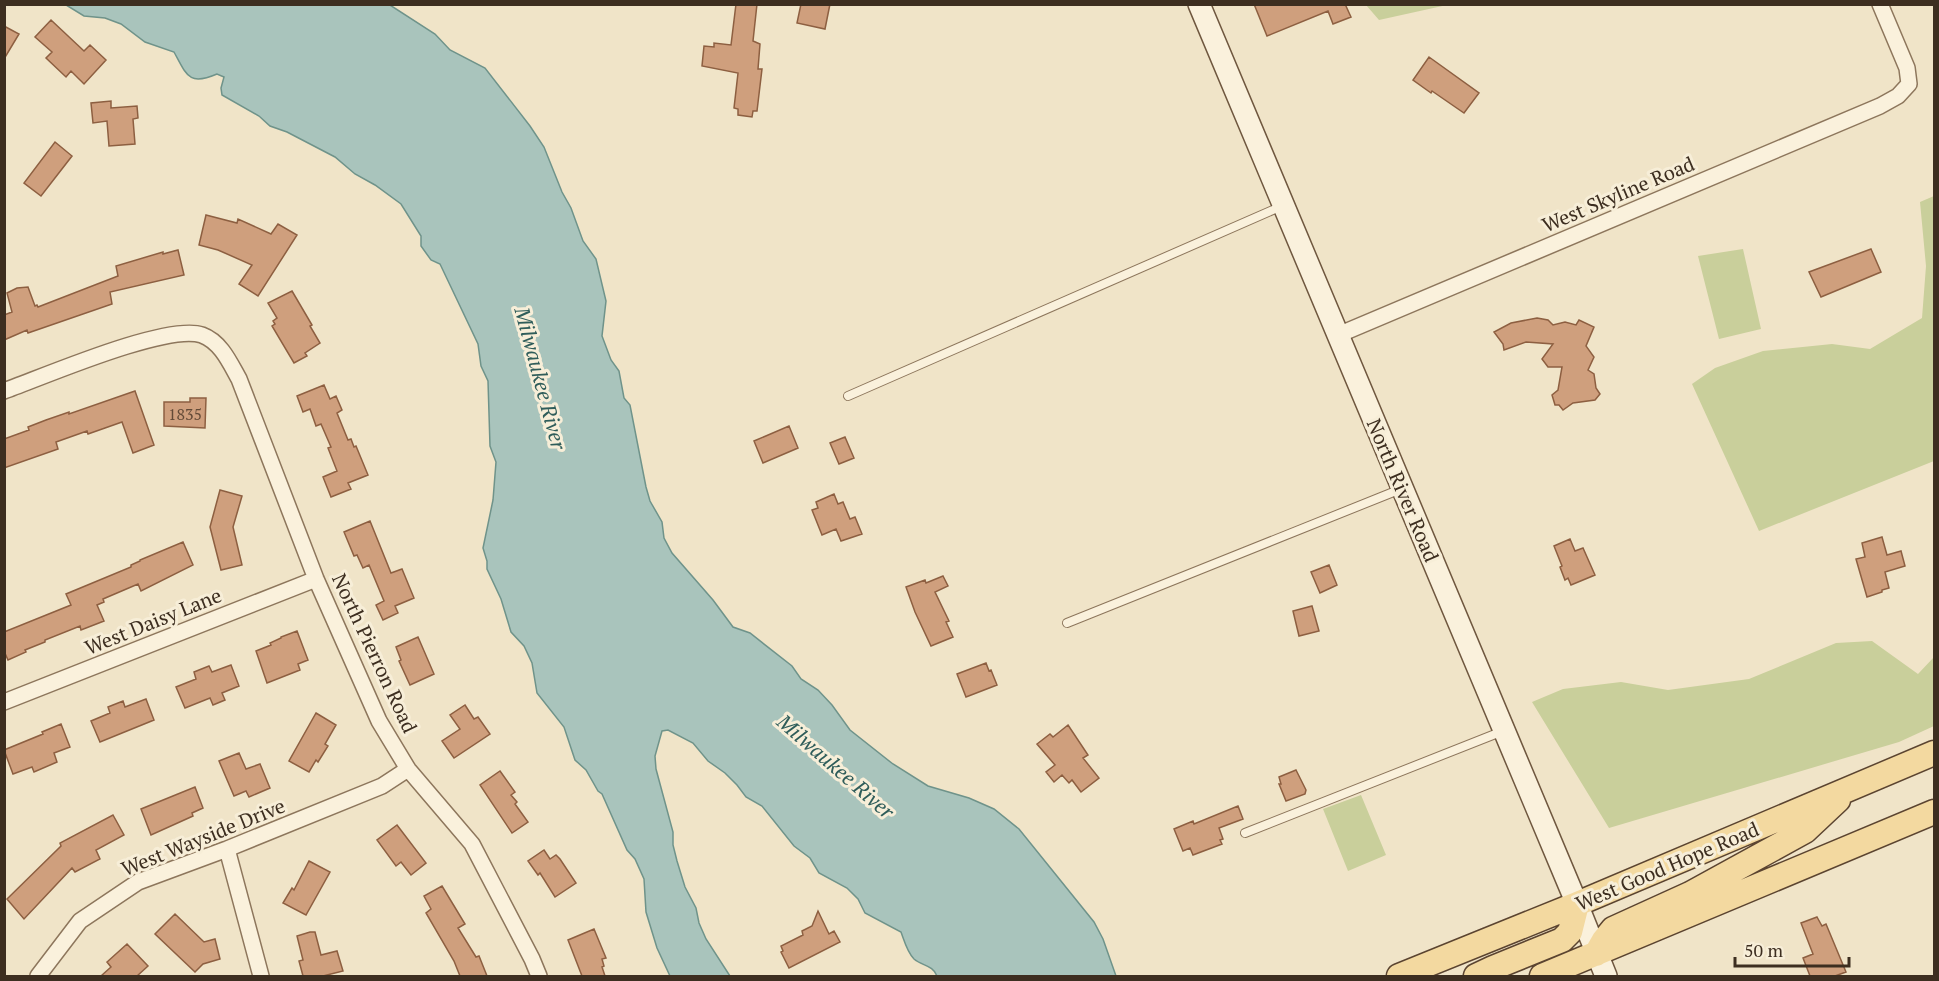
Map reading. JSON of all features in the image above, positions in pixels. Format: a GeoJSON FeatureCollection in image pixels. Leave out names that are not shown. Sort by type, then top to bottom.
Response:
{"type":"FeatureCollection","features":[{"type":"Feature","properties":{"kind":"main road","name":"West Good Hope Road"},"geometry":{"type":"LineString","coordinates":[[1399,976],[1577,904],[1935,753]]}},
{"type":"Feature","properties":{"kind":"main road"},"geometry":{"type":"LineString","coordinates":[[1596,954],[1613,928],[1690,894],[1805,831],[1850,789]]}},
{"type":"Feature","properties":{"kind":"main road"},"geometry":{"type":"LineString","coordinates":[[1542,976],[1935,812]]}},
{"type":"Feature","properties":{"kind":"main road"},"geometry":{"type":"LineString","coordinates":[[1476,976],[1562,940],[1570,932],[1577,904]]}},
{"type":"Feature","properties":{"kind":"street","name":"North River Road"},"geometry":{"type":"LineString","coordinates":[[1199,4],[1606,976]]}},
{"type":"Feature","properties":{"kind":"street","name":"West Skyline Road"},"geometry":{"type":"LineString","coordinates":[[1338,335],[1880,106],[1898,96],[1909,84],[1907,68],[1880,4]]}},
{"type":"Feature","properties":{"kind":"street","name":"North Pierron Road"},"geometry":{"type":"LineString","coordinates":[[4,391],[148,339],[180,333],[202,335],[222,349],[239,380],[316,579],[379,721],[408,769],[472,844],[539,976]]}},
{"type":"Feature","properties":{"kind":"street","name":"West Daisy Lane"},"geometry":{"type":"LineString","coordinates":[[4,702],[316,579]]}},
{"type":"Feature","properties":{"kind":"street","name":"West Wayside Drive"},"geometry":{"type":"LineString","coordinates":[[38,976],[80,921],[138,882],[227,849],[382,786],[408,769]]}},
{"type":"Feature","properties":{"kind":"street"},"geometry":{"type":"LineString","coordinates":[[227,849],[261,976]]}},
{"type":"Feature","properties":{"kind":"lane"},"geometry":{"type":"LineString","coordinates":[[848,396],[1284,205]]}},
{"type":"Feature","properties":{"kind":"lane"},"geometry":{"type":"LineString","coordinates":[[1067,623],[1403,489]]}},
{"type":"Feature","properties":{"kind":"lane"},"geometry":{"type":"LineString","coordinates":[[1245,833],[1504,730]]}},
{"type":"Feature","properties":{"kind":"green space"},"geometry":{"type":"Polygon","coordinates":[[[1366,5],[1447,5],[1379,20],[1366,5]]]}},
{"type":"Feature","properties":{"kind":"green space"},"geometry":{"type":"Polygon","coordinates":[[[1934,196],[1934,461],[1759,531],[1692,384],[1715,368],[1763,351],[1832,344],[1870,349],[1922,318],[1926,266],[1920,202],[1934,196]]]}},
{"type":"Feature","properties":{"kind":"green space"},"geometry":{"type":"Polygon","coordinates":[[[1743,249],[1761,329],[1719,339],[1698,256],[1743,249]]]}},
{"type":"Feature","properties":{"kind":"green space"},"geometry":{"type":"Polygon","coordinates":[[[1872,641],[1918,674],[1934,657],[1934,726],[1899,742],[1609,828],[1532,702],[1563,689],[1621,682],[1668,690],[1749,679],[1836,643],[1872,641]]]}},
{"type":"Feature","properties":{"kind":"green space"},"geometry":{"type":"Polygon","coordinates":[[[1361,795],[1386,855],[1348,871],[1323,809],[1361,795]]]}},
{"type":"Feature","properties":{"kind":"water","name":"Milwaukee River"},"geometry":{"type":"Polygon","coordinates":[[[66,5],[390,5],[435,34],[450,50],[485,68],[544,147],[583,241],[596,259],[606,301],[602,336],[611,360],[619,371],[624,398],[630,405],[646,487],[650,501],[662,522],[664,538],[672,553],[733,627],[750,633],[792,666],[801,679],[818,690],[832,705],[850,730],[893,764],[928,786],[969,798],[994,809],[1019,829],[1094,922],[1103,939],[1116,976],[937,976],[933,970],[912,956],[901,932],[865,913],[858,899],[847,888],[819,873],[810,858],[794,846],[762,806],[746,797],[737,785],[708,761],[693,743],[668,730],[662,731],[655,756],[656,769],[673,832],[677,861],[706,939],[730,976],[670,976],[657,948],[646,912],[644,879],[635,859],[627,850],[602,794],[586,770],[575,760],[564,727],[537,693],[532,663],[524,646],[511,632],[501,599],[487,569],[483,548],[493,500],[496,462],[490,446],[488,381],[481,366],[478,344],[440,264],[431,260],[421,246],[421,236],[401,204],[355,174],[335,157],[287,132],[270,126],[259,116],[222,95],[224,77],[217,74],[200,79],[190,77],[174,52],[145,42],[121,24],[105,18],[84,16],[66,5]]]}},
{"type":"Feature","properties":{"kind":"building"},"geometry":{"type":"Polygon","coordinates":[[[736,4],[757,4],[753,41],[760,44],[758,69],[762,69],[757,111],[753,111],[752,117],[738,115],[738,109],[734,108],[738,73],[702,66],[704,46],[714,47],[714,43],[731,45],[736,4]]]}},
{"type":"Feature","properties":{"kind":"building"},"geometry":{"type":"Polygon","coordinates":[[[801,4],[830,4],[825,29],[797,23],[801,4]]]}},
{"type":"Feature","properties":{"kind":"building"},"geometry":{"type":"Polygon","coordinates":[[[1254,4],[1345,4],[1351,17],[1333,24],[1328,11],[1267,36],[1254,4]]]}},
{"type":"Feature","properties":{"kind":"building"},"geometry":{"type":"Polygon","coordinates":[[[51,20],[84,51],[90,45],[106,60],[84,84],[71,71],[66,77],[46,58],[52,52],[35,37],[51,20]]]}},
{"type":"Feature","properties":{"kind":"building"},"geometry":{"type":"Polygon","coordinates":[[[4,26],[19,34],[4,59],[4,26]]]}},
{"type":"Feature","properties":{"kind":"building"},"geometry":{"type":"Polygon","coordinates":[[[1429,57],[1479,93],[1464,113],[1413,80],[1429,57]]]}},
{"type":"Feature","properties":{"kind":"building"},"geometry":{"type":"Polygon","coordinates":[[[111,101],[111,108],[137,106],[138,118],[133,119],[135,144],[109,146],[107,121],[93,123],[91,103],[111,101]]]}},
{"type":"Feature","properties":{"kind":"building"},"geometry":{"type":"Polygon","coordinates":[[[55,142],[72,156],[41,196],[24,183],[55,142]]]}},
{"type":"Feature","properties":{"kind":"building"},"geometry":{"type":"Polygon","coordinates":[[[206,215],[237,223],[238,219],[271,234],[278,224],[297,235],[258,296],[239,284],[252,265],[218,250],[199,245],[206,215]]]}},
{"type":"Feature","properties":{"kind":"building"},"geometry":{"type":"Polygon","coordinates":[[[1871,249],[1881,272],[1821,297],[1809,272],[1871,249]]]}},
{"type":"Feature","properties":{"kind":"building"},"geometry":{"type":"Polygon","coordinates":[[[178,250],[184,275],[110,292],[112,304],[28,333],[27,330],[4,340],[4,315],[12,312],[7,293],[17,288],[28,287],[35,306],[38,307],[118,276],[116,266],[163,252],[163,254],[178,250]]]}},
{"type":"Feature","properties":{"kind":"building"},"geometry":{"type":"Polygon","coordinates":[[[292,291],[320,343],[305,353],[307,356],[294,363],[272,326],[275,324],[273,321],[277,318],[268,303],[292,291]]]}},
{"type":"Feature","properties":{"kind":"building"},"geometry":{"type":"Polygon","coordinates":[[[1537,318],[1548,320],[1553,325],[1565,322],[1576,325],[1579,320],[1594,327],[1586,346],[1594,357],[1588,370],[1594,374],[1596,388],[1600,394],[1595,400],[1573,403],[1563,410],[1559,405],[1555,405],[1552,395],[1558,390],[1562,367],[1548,367],[1542,359],[1553,344],[1526,342],[1504,350],[1503,344],[1494,332],[1511,323],[1537,318]]]}},
{"type":"Feature","properties":{"kind":"building"},"geometry":{"type":"Polygon","coordinates":[[[324,385],[330,399],[336,396],[342,410],[337,413],[348,440],[351,439],[354,447],[356,446],[368,475],[348,483],[351,489],[331,497],[323,477],[337,471],[328,448],[331,447],[321,424],[316,426],[310,409],[303,412],[297,396],[324,385]]]}},
{"type":"Feature","properties":{"kind":"building"},"geometry":{"type":"Polygon","coordinates":[[[135,391],[154,445],[133,453],[122,422],[56,442],[58,449],[4,468],[4,439],[29,430],[28,427],[46,420],[135,391]]]}},
{"type":"Feature","properties":{"kind":"building"},"geometry":{"type":"Polygon","coordinates":[[[190,398],[206,398],[205,428],[164,426],[164,402],[190,402],[190,398]]]}},
{"type":"Feature","properties":{"kind":"building"},"geometry":{"type":"Polygon","coordinates":[[[789,426],[798,448],[763,463],[754,441],[789,426]]]}},
{"type":"Feature","properties":{"kind":"building"},"geometry":{"type":"Polygon","coordinates":[[[845,437],[854,458],[839,464],[830,443],[845,437]]]}},
{"type":"Feature","properties":{"kind":"building"},"geometry":{"type":"Polygon","coordinates":[[[220,490],[242,496],[233,527],[242,565],[221,570],[210,527],[220,490]]]}},
{"type":"Feature","properties":{"kind":"building"},"geometry":{"type":"Polygon","coordinates":[[[834,494],[838,504],[843,502],[850,519],[855,517],[862,534],[841,541],[836,529],[822,535],[812,510],[818,508],[816,502],[834,494]]]}},
{"type":"Feature","properties":{"kind":"building"},"geometry":{"type":"Polygon","coordinates":[[[370,521],[391,573],[402,569],[414,598],[395,606],[398,613],[383,620],[376,605],[384,601],[369,565],[363,568],[357,555],[354,556],[344,532],[370,521]]]}},
{"type":"Feature","properties":{"kind":"building"},"geometry":{"type":"Polygon","coordinates":[[[1882,537],[1887,555],[1901,551],[1905,566],[1885,572],[1889,588],[1867,597],[1856,559],[1865,557],[1862,543],[1882,537]]]}},
{"type":"Feature","properties":{"kind":"building"},"geometry":{"type":"Polygon","coordinates":[[[1570,539],[1575,551],[1583,548],[1595,575],[1571,585],[1568,578],[1565,580],[1554,546],[1570,539]]]}},
{"type":"Feature","properties":{"kind":"building"},"geometry":{"type":"Polygon","coordinates":[[[183,542],[193,565],[141,591],[138,584],[103,599],[104,602],[97,605],[104,621],[81,630],[80,626],[45,640],[8,660],[4,651],[4,632],[71,605],[66,594],[183,542]]]}},
{"type":"Feature","properties":{"kind":"building"},"geometry":{"type":"Polygon","coordinates":[[[1329,565],[1337,585],[1320,593],[1311,572],[1329,565]]]}},
{"type":"Feature","properties":{"kind":"building"},"geometry":{"type":"Polygon","coordinates":[[[943,576],[948,586],[935,592],[949,621],[946,622],[953,637],[931,646],[906,587],[925,580],[926,583],[943,576]]]}},
{"type":"Feature","properties":{"kind":"building"},"geometry":{"type":"Polygon","coordinates":[[[1312,606],[1319,631],[1299,636],[1293,611],[1312,606]]]}},
{"type":"Feature","properties":{"kind":"building"},"geometry":{"type":"Polygon","coordinates":[[[297,631],[308,660],[298,664],[300,670],[267,683],[256,651],[297,631]]]}},
{"type":"Feature","properties":{"kind":"building"},"geometry":{"type":"Polygon","coordinates":[[[418,637],[434,674],[410,685],[399,661],[401,660],[396,647],[418,637]]]}},
{"type":"Feature","properties":{"kind":"building"},"geometry":{"type":"Polygon","coordinates":[[[986,663],[997,685],[966,697],[957,674],[986,663]]]}},
{"type":"Feature","properties":{"kind":"building"},"geometry":{"type":"Polygon","coordinates":[[[231,665],[239,686],[222,693],[225,700],[213,705],[210,698],[185,708],[176,687],[196,679],[194,672],[209,666],[212,672],[231,665]]]}},
{"type":"Feature","properties":{"kind":"building"},"geometry":{"type":"Polygon","coordinates":[[[146,699],[154,720],[100,742],[91,721],[110,713],[108,707],[123,701],[125,707],[146,699]]]}},
{"type":"Feature","properties":{"kind":"building"},"geometry":{"type":"Polygon","coordinates":[[[465,705],[474,719],[478,717],[490,734],[454,758],[442,741],[460,729],[450,715],[465,705]]]}},
{"type":"Feature","properties":{"kind":"building"},"geometry":{"type":"Polygon","coordinates":[[[316,713],[336,725],[325,744],[328,746],[309,772],[289,761],[316,713]]]}},
{"type":"Feature","properties":{"kind":"building"},"geometry":{"type":"Polygon","coordinates":[[[61,724],[70,747],[54,753],[57,762],[34,772],[32,767],[13,774],[4,750],[61,724]]]}},
{"type":"Feature","properties":{"kind":"building"},"geometry":{"type":"Polygon","coordinates":[[[1068,725],[1088,755],[1083,758],[1099,778],[1081,792],[1072,780],[1069,783],[1062,775],[1054,782],[1046,772],[1055,765],[1037,744],[1050,734],[1053,737],[1068,725]]]}},
{"type":"Feature","properties":{"kind":"building"},"geometry":{"type":"Polygon","coordinates":[[[239,753],[246,769],[260,764],[270,788],[249,797],[246,791],[234,796],[219,761],[239,753]]]}},
{"type":"Feature","properties":{"kind":"building"},"geometry":{"type":"Polygon","coordinates":[[[1296,770],[1306,790],[1305,794],[1286,801],[1279,784],[1281,784],[1279,777],[1296,770]]]}},
{"type":"Feature","properties":{"kind":"building"},"geometry":{"type":"Polygon","coordinates":[[[500,771],[515,792],[511,795],[528,822],[512,833],[480,785],[500,771]]]}},
{"type":"Feature","properties":{"kind":"building"},"geometry":{"type":"Polygon","coordinates":[[[195,787],[203,808],[192,813],[193,816],[151,835],[141,809],[195,787]]]}},
{"type":"Feature","properties":{"kind":"building"},"geometry":{"type":"Polygon","coordinates":[[[1238,806],[1243,819],[1219,828],[1223,839],[1220,840],[1222,844],[1193,855],[1190,848],[1183,851],[1174,829],[1193,821],[1194,824],[1238,806]]]}},
{"type":"Feature","properties":{"kind":"building"},"geometry":{"type":"Polygon","coordinates":[[[113,815],[124,835],[96,850],[100,859],[75,872],[72,868],[24,919],[7,899],[61,846],[60,843],[113,815]]]}},
{"type":"Feature","properties":{"kind":"building"},"geometry":{"type":"Polygon","coordinates":[[[397,825],[426,863],[411,875],[401,862],[396,866],[377,840],[397,825]]]}},
{"type":"Feature","properties":{"kind":"building"},"geometry":{"type":"Polygon","coordinates":[[[544,850],[550,859],[556,855],[560,859],[576,883],[555,897],[540,873],[538,875],[528,861],[544,850]]]}},
{"type":"Feature","properties":{"kind":"building"},"geometry":{"type":"Polygon","coordinates":[[[309,861],[330,872],[306,915],[283,903],[292,888],[294,890],[309,861]]]}},
{"type":"Feature","properties":{"kind":"building"},"geometry":{"type":"Polygon","coordinates":[[[442,886],[465,924],[458,928],[476,957],[479,956],[487,976],[460,976],[454,961],[426,913],[431,909],[424,896],[442,886]]]}},
{"type":"Feature","properties":{"kind":"building"},"geometry":{"type":"Polygon","coordinates":[[[818,911],[829,934],[834,931],[840,942],[789,968],[781,952],[783,951],[781,946],[803,935],[802,931],[812,926],[818,911]]]}},
{"type":"Feature","properties":{"kind":"building"},"geometry":{"type":"Polygon","coordinates":[[[175,914],[204,942],[215,939],[220,959],[203,964],[195,972],[155,934],[175,914]]]}},
{"type":"Feature","properties":{"kind":"building"},"geometry":{"type":"Polygon","coordinates":[[[1817,917],[1822,926],[1826,924],[1846,972],[1835,976],[1810,976],[1803,958],[1813,954],[1801,923],[1817,917]]]}},
{"type":"Feature","properties":{"kind":"building"},"geometry":{"type":"Polygon","coordinates":[[[594,929],[606,958],[602,959],[605,976],[582,976],[568,940],[594,929]]]}},
{"type":"Feature","properties":{"kind":"building"},"geometry":{"type":"Polygon","coordinates":[[[315,932],[321,955],[337,951],[343,971],[323,976],[303,976],[299,961],[303,960],[297,936],[315,932]]]}},
{"type":"Feature","properties":{"kind":"building"},"geometry":{"type":"Polygon","coordinates":[[[127,944],[148,966],[137,976],[101,976],[111,967],[107,962],[127,944]]]}}]}
